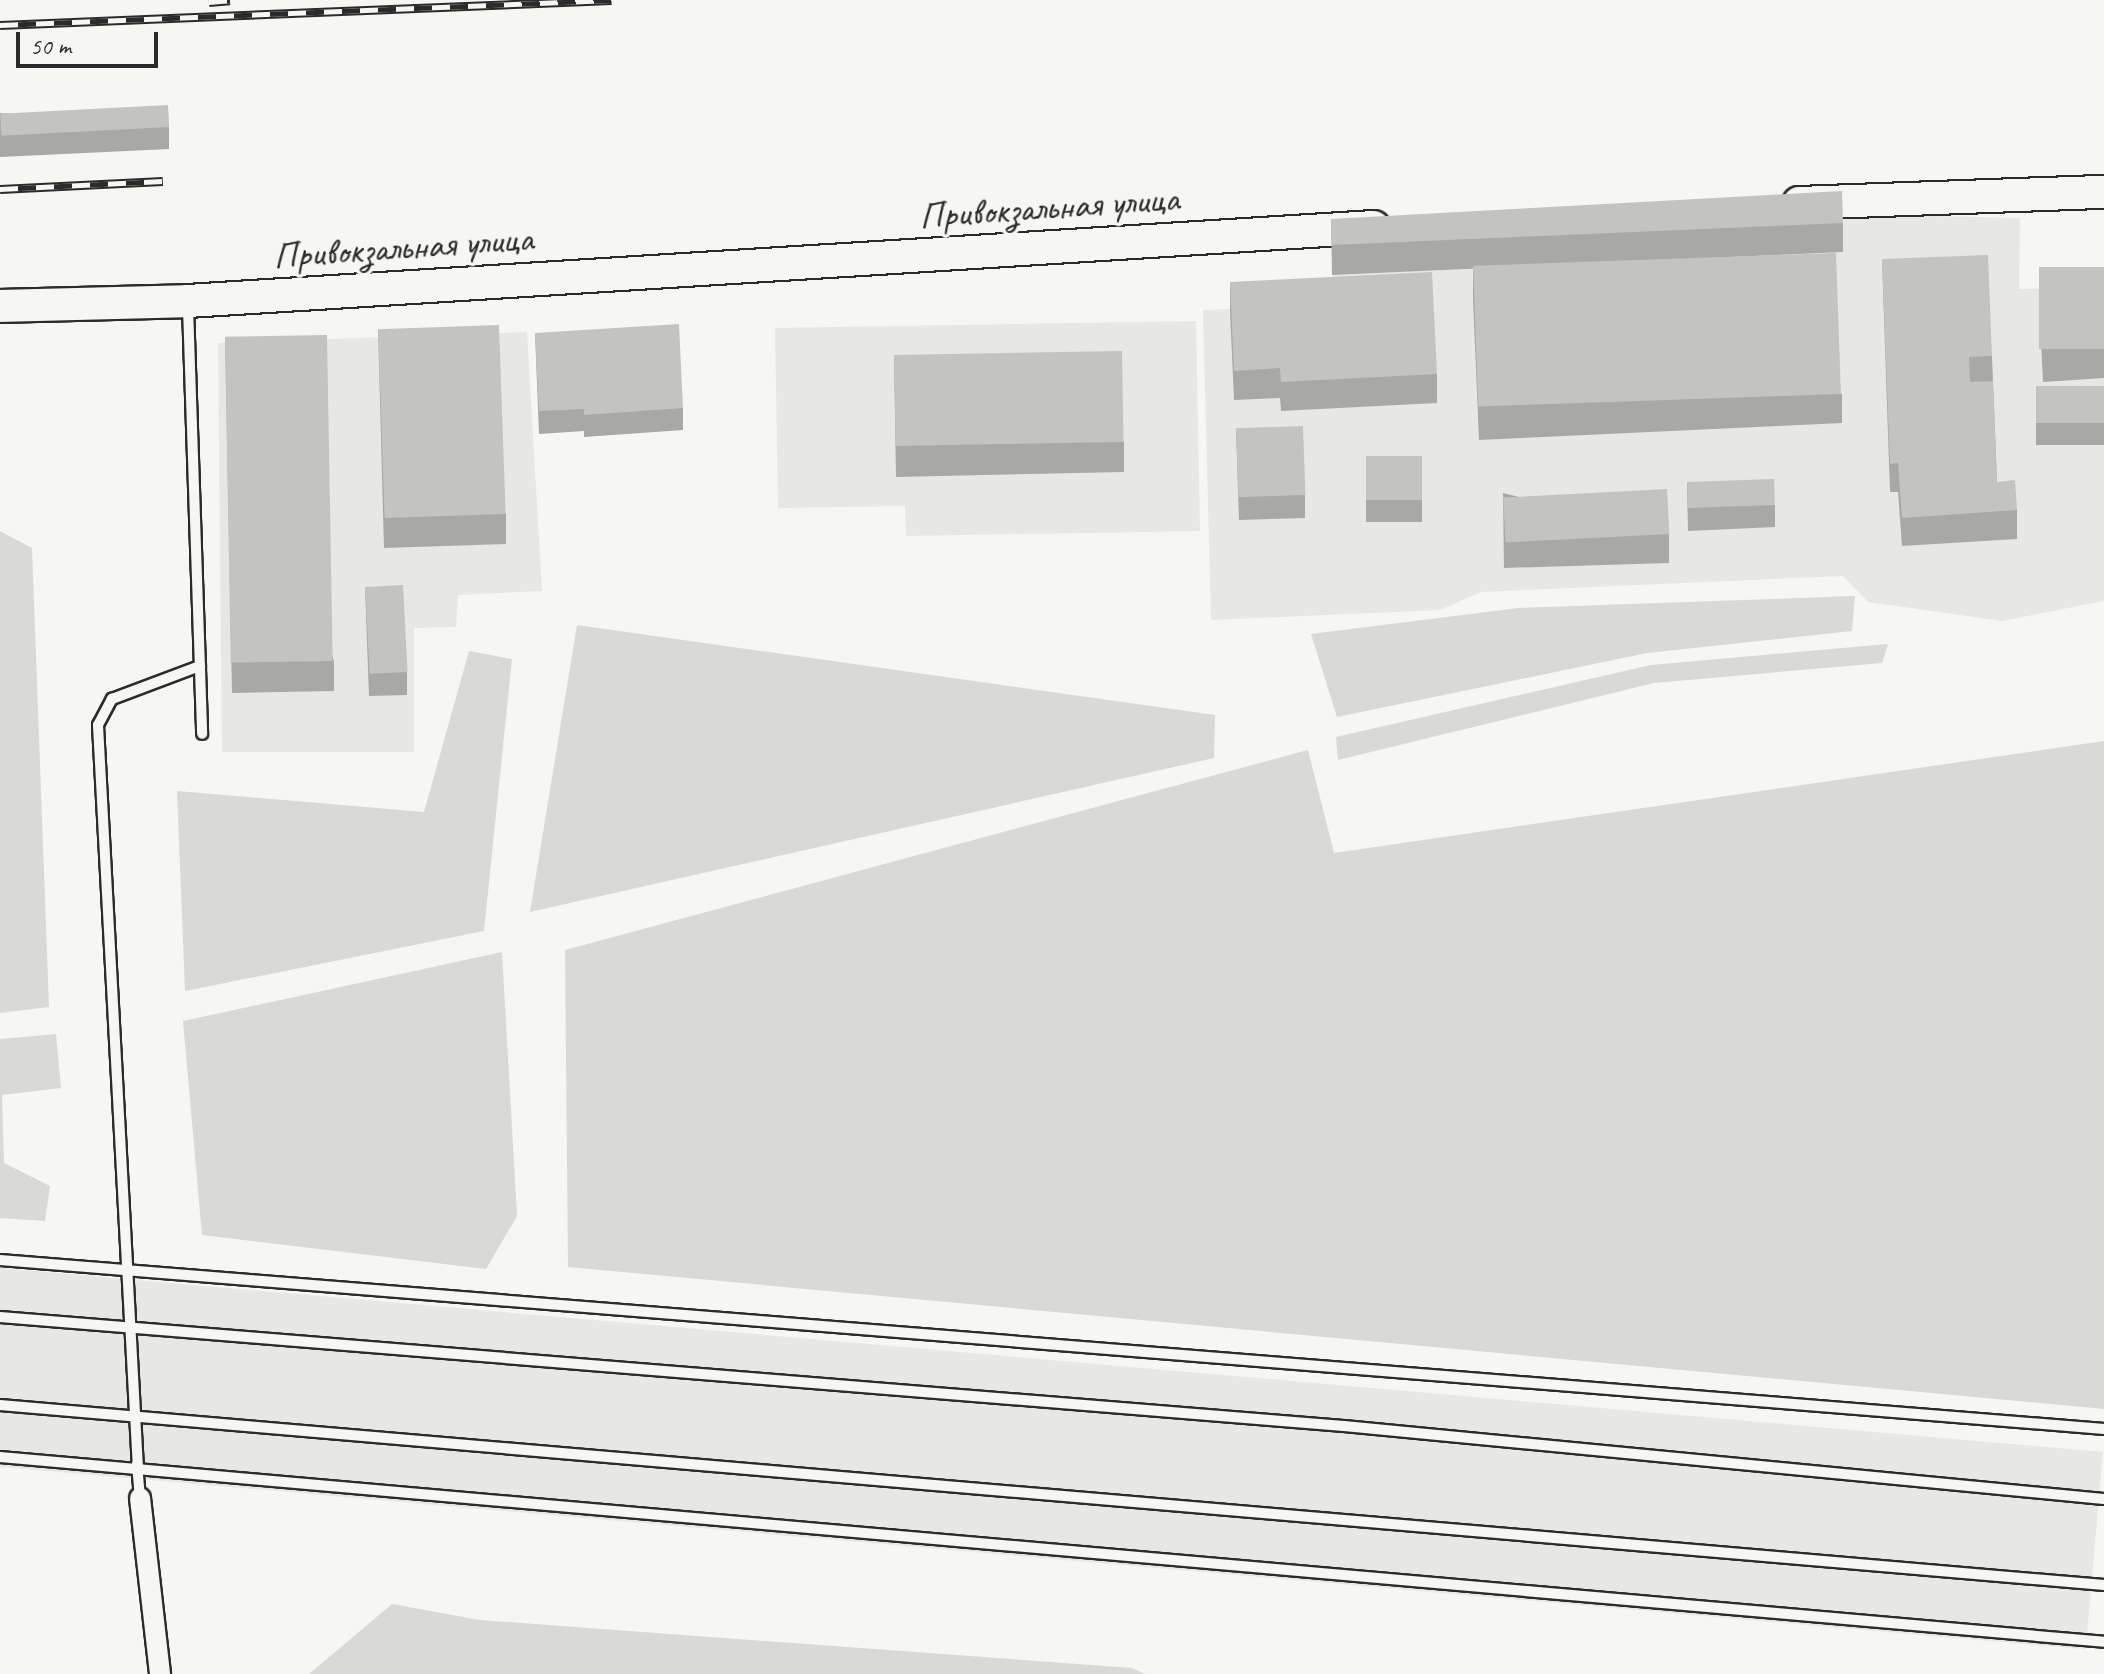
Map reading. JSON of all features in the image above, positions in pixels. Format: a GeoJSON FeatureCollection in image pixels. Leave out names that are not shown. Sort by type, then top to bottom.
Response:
{"type":"FeatureCollection","features":[{"type":"Feature","properties":{"kind":"main road"},"geometry":{"type":"LineString","coordinates":[[1761,204],[2104,192]]}},
{"type":"Feature","properties":{"kind":"main road","name":"Привокзальная улица"},"geometry":{"type":"LineString","coordinates":[[0,306],[188,301],[1412,225]]}},
{"type":"Feature","properties":{"kind":"street"},"geometry":{"type":"LineString","coordinates":[[140,1498],[160,1674]]}},
{"type":"Feature","properties":{"kind":"lane"},"geometry":{"type":"LineString","coordinates":[[188,301],[202,734]]}},
{"type":"Feature","properties":{"kind":"lane"},"geometry":{"type":"LineString","coordinates":[[140,1498],[98,725],[112,699],[200,666]]}},
{"type":"Feature","properties":{"kind":"lane"},"geometry":{"type":"LineString","coordinates":[[0,1260],[2104,1429]]}},
{"type":"Feature","properties":{"kind":"lane"},"geometry":{"type":"LineString","coordinates":[[0,1317],[1344,1426],[2104,1499]]}},
{"type":"Feature","properties":{"kind":"lane"},"geometry":{"type":"LineString","coordinates":[[0,1405],[2104,1585]]}},
{"type":"Feature","properties":{"kind":"lane"},"geometry":{"type":"LineString","coordinates":[[0,1457],[2104,1642]]}},
{"type":"Feature","properties":{"kind":"shaded area"},"geometry":{"type":"Polygon","coordinates":[[[1844,214],[2020,218],[2019,289],[2104,288],[2104,601],[2002,621],[1868,602],[1843,576],[1481,592],[1440,610],[1211,620],[1203,310],[1334,306],[1332,239],[1844,214]]]}},
{"type":"Feature","properties":{"kind":"shaded area"},"geometry":{"type":"Polygon","coordinates":[[[1196,321],[1200,531],[906,536],[905,506],[778,508],[775,328],[1196,321]]]}},
{"type":"Feature","properties":{"kind":"shaded area"},"geometry":{"type":"Polygon","coordinates":[[[527,332],[542,591],[458,595],[456,627],[414,628],[414,752],[222,752],[218,343],[527,332]]]}},
{"type":"Feature","properties":{"kind":"shaded area"},"geometry":{"type":"Polygon","coordinates":[[[0,531],[32,548],[49,1007],[0,1013],[0,531]]]}},
{"type":"Feature","properties":{"kind":"shaded area"},"geometry":{"type":"Polygon","coordinates":[[[1855,596],[1852,631],[1647,653],[1337,717],[1311,634],[1518,608],[1855,596]]]}},
{"type":"Feature","properties":{"kind":"shaded area"},"geometry":{"type":"Polygon","coordinates":[[[577,625],[1215,715],[1214,758],[530,912],[577,625]]]}},
{"type":"Feature","properties":{"kind":"shaded area"},"geometry":{"type":"Polygon","coordinates":[[[1888,644],[1882,663],[1654,683],[1338,760],[1336,737],[1651,665],[1888,644]]]}},
{"type":"Feature","properties":{"kind":"shaded area"},"geometry":{"type":"Polygon","coordinates":[[[469,651],[512,659],[484,931],[185,991],[177,791],[424,812],[469,651]]]}},
{"type":"Feature","properties":{"kind":"shaded area"},"geometry":{"type":"Polygon","coordinates":[[[2104,741],[2104,1409],[568,1267],[565,950],[1308,750],[1334,853],[2104,741]]]}},
{"type":"Feature","properties":{"kind":"shaded area"},"geometry":{"type":"Polygon","coordinates":[[[502,952],[517,1216],[486,1269],[202,1235],[183,1021],[502,952]]]}},
{"type":"Feature","properties":{"kind":"shaded area"},"geometry":{"type":"Polygon","coordinates":[[[56,1034],[61,1088],[2,1095],[4,1163],[50,1186],[45,1221],[0,1218],[0,1039],[56,1034]]]}},
{"type":"Feature","properties":{"kind":"shaded area"},"geometry":{"type":"Polygon","coordinates":[[[0,1268],[2103,1452],[2086,1649],[0,1467],[0,1268]]]}},
{"type":"Feature","properties":{"kind":"shaded area"},"geometry":{"type":"Polygon","coordinates":[[[392,1604],[480,1620],[1132,1668],[1145,1674],[309,1674],[392,1604]]]}},
{"type":"Feature","properties":{"kind":"building"},"geometry":{"type":"Polygon","coordinates":[[[168,105],[169,127],[1,136],[0,114],[168,105]]]}},
{"type":"Feature","properties":{"kind":"building"},"geometry":{"type":"Polygon","coordinates":[[[1842,191],[1843,223],[1332,245],[1331,219],[1842,191]]]}},
{"type":"Feature","properties":{"kind":"building"},"geometry":{"type":"Polygon","coordinates":[[[1836,253],[1841,394],[1478,407],[1473,266],[1836,253]]]}},
{"type":"Feature","properties":{"kind":"building"},"geometry":{"type":"Polygon","coordinates":[[[1988,255],[1992,356],[1969,357],[1970,382],[1993,381],[1997,482],[2015,480],[2017,510],[1902,518],[1898,463],[1890,464],[1882,259],[1988,255]]]}},
{"type":"Feature","properties":{"kind":"building"},"geometry":{"type":"Polygon","coordinates":[[[2039,267],[2104,267],[2104,349],[2039,349],[2039,267]]]}},
{"type":"Feature","properties":{"kind":"building"},"geometry":{"type":"Polygon","coordinates":[[[1432,272],[1437,374],[1281,382],[1280,368],[1234,371],[1230,282],[1432,272]]]}},
{"type":"Feature","properties":{"kind":"building"},"geometry":{"type":"Polygon","coordinates":[[[679,324],[683,408],[584,415],[584,409],[539,411],[535,333],[679,324]]]}},
{"type":"Feature","properties":{"kind":"building"},"geometry":{"type":"Polygon","coordinates":[[[499,325],[506,514],[385,518],[378,329],[499,325]]]}},
{"type":"Feature","properties":{"kind":"building"},"geometry":{"type":"Polygon","coordinates":[[[327,335],[333,661],[231,663],[225,337],[327,335]]]}},
{"type":"Feature","properties":{"kind":"building"},"geometry":{"type":"Polygon","coordinates":[[[1122,351],[1124,442],[896,446],[894,355],[1122,351]]]}},
{"type":"Feature","properties":{"kind":"building"},"geometry":{"type":"Polygon","coordinates":[[[2036,386],[2104,386],[2104,423],[2036,423],[2036,386]]]}},
{"type":"Feature","properties":{"kind":"building"},"geometry":{"type":"Polygon","coordinates":[[[1303,426],[1305,495],[1238,497],[1236,428],[1303,426]]]}},
{"type":"Feature","properties":{"kind":"building"},"geometry":{"type":"Polygon","coordinates":[[[1366,456],[1422,456],[1422,500],[1366,500],[1366,456]]]}},
{"type":"Feature","properties":{"kind":"building"},"geometry":{"type":"Polygon","coordinates":[[[1774,479],[1775,505],[1688,508],[1687,482],[1774,479]]]}},
{"type":"Feature","properties":{"kind":"building"},"geometry":{"type":"Polygon","coordinates":[[[1667,489],[1669,534],[1506,543],[1503,498],[1667,489]]]}},
{"type":"Feature","properties":{"kind":"building"},"geometry":{"type":"Polygon","coordinates":[[[403,585],[408,672],[370,674],[365,587],[403,585]]]}},
{"type":"Feature","properties":{"kind":"railway"},"geometry":{"type":"LineString","coordinates":[[209,2],[230,0]]}},
{"type":"Feature","properties":{"kind":"railway"},"geometry":{"type":"LineString","coordinates":[[0,25],[611,0]]}},
{"type":"Feature","properties":{"kind":"railway"},"geometry":{"type":"LineString","coordinates":[[0,189],[163,181]]}}]}
